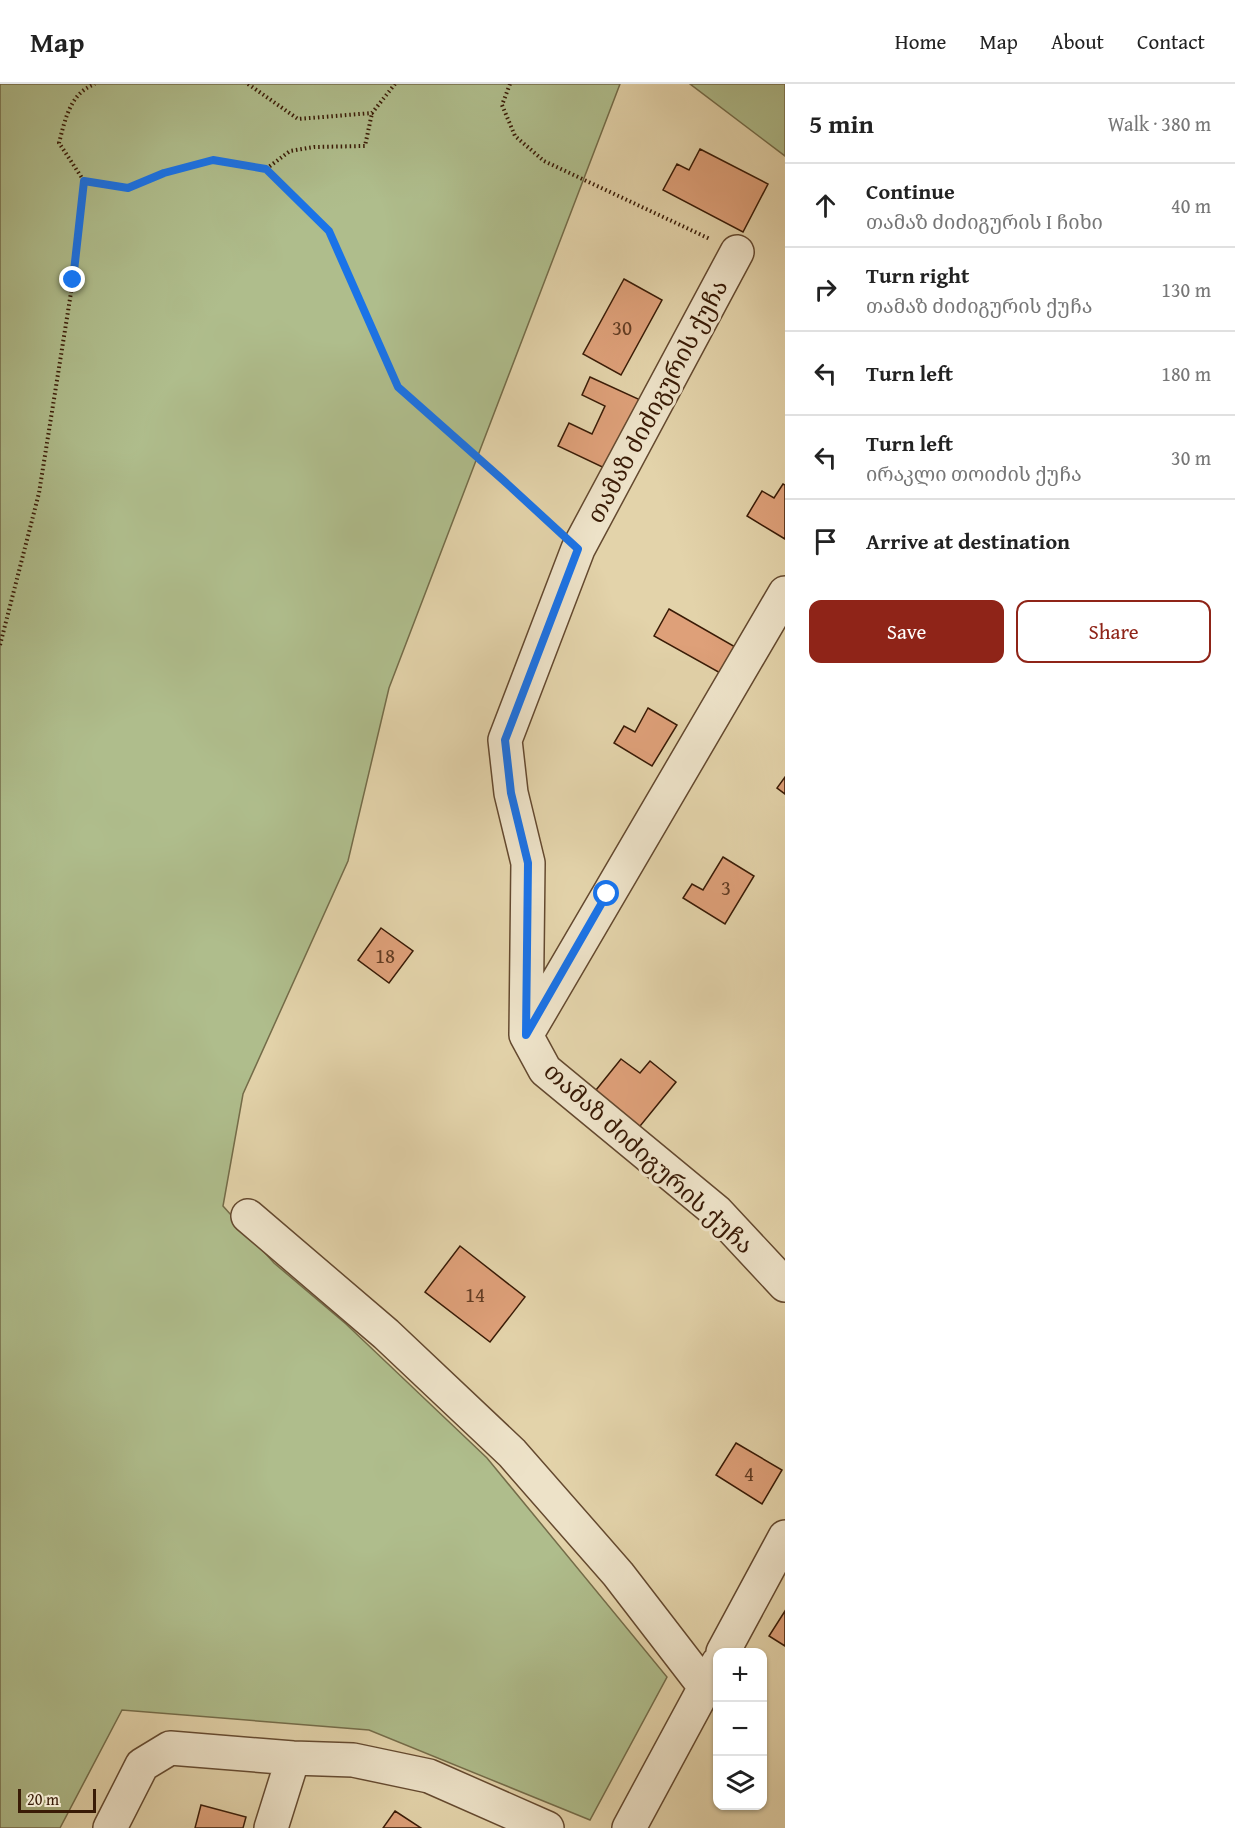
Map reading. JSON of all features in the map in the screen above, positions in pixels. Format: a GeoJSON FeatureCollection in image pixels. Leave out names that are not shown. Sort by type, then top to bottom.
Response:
{"type":"FeatureCollection","features":[{"type":"Feature","properties":{"kind":"street","name":"თამაზ ძიძიგურის ქუჩა"},"geometry":{"type":"LineString","coordinates":[[737,252],[578,549],[505,740],[511,793],[528,863],[526,1035],[545,1070],[717,1212],[785,1285]]}},
{"type":"Feature","properties":{"kind":"street"},"geometry":{"type":"LineString","coordinates":[[526,1035],[785,593]]}},
{"type":"Feature","properties":{"kind":"street"},"geometry":{"type":"LineString","coordinates":[[248,1216],[386,1334],[512,1453],[618,1574],[711,1675],[629,1828]]}},
{"type":"Feature","properties":{"kind":"street"},"geometry":{"type":"LineString","coordinates":[[726,1648],[785,1537]]}},
{"type":"Feature","properties":{"kind":"street"},"geometry":{"type":"LineString","coordinates":[[110,1828],[142,1765],[170,1748],[292,1758],[353,1760],[429,1776],[547,1828]]}},
{"type":"Feature","properties":{"kind":"street"},"geometry":{"type":"LineString","coordinates":[[271,1828],[292,1758]]}},
{"type":"Feature","properties":{"kind":"path"},"geometry":{"type":"LineString","coordinates":[[0,645],[39,493],[73,280],[84,181],[58,143],[67,110],[86,87],[95,84]]}},
{"type":"Feature","properties":{"kind":"path"},"geometry":{"type":"LineString","coordinates":[[248,84],[298,119],[372,113]]}},
{"type":"Feature","properties":{"kind":"path"},"geometry":{"type":"LineString","coordinates":[[266,169],[290,151],[314,147],[365,146],[372,113],[395,84]]}},
{"type":"Feature","properties":{"kind":"path"},"geometry":{"type":"LineString","coordinates":[[510,84],[502,105],[515,136],[544,161],[737,252]]}},
{"type":"Feature","properties":{"kind":"path"},"geometry":{"type":"LineString","coordinates":[[84,181],[128,188],[164,173],[213,160],[266,169],[329,231],[398,387],[578,549]]}},
{"type":"Feature","properties":{"kind":"green space"},"geometry":{"type":"Polygon","coordinates":[[[0,84],[620,84],[389,688],[348,861],[243,1094],[223,1206],[274,1263],[346,1324],[487,1458],[667,1677],[590,1820],[369,1730],[122,1710],[60,1828],[0,1828],[0,84]]]}},
{"type":"Feature","properties":{"kind":"green space"},"geometry":{"type":"Polygon","coordinates":[[[690,84],[785,84],[785,156],[690,84]]]}},
{"type":"Feature","properties":{"kind":"building"},"geometry":{"type":"Polygon","coordinates":[[[700,149],[768,184],[743,232],[663,190],[677,164],[689,170],[700,149]]]}},
{"type":"Feature","properties":{"kind":"building"},"geometry":{"type":"Polygon","coordinates":[[[624,279],[662,300],[621,375],[583,354],[624,279]]]}},
{"type":"Feature","properties":{"kind":"building"},"geometry":{"type":"Polygon","coordinates":[[[590,377],[647,403],[615,473],[558,446],[569,423],[592,434],[605,406],[582,395],[590,377]]]}},
{"type":"Feature","properties":{"kind":"building"},"geometry":{"type":"Polygon","coordinates":[[[783,484],[785,485],[785,539],[747,516],[762,491],[774,498],[783,484]]]}},
{"type":"Feature","properties":{"kind":"building"},"geometry":{"type":"Polygon","coordinates":[[[669,609],[737,648],[722,674],[654,636],[669,609]]]}},
{"type":"Feature","properties":{"kind":"building"},"geometry":{"type":"Polygon","coordinates":[[[648,708],[677,725],[652,766],[614,743],[624,726],[635,732],[648,708]]]}},
{"type":"Feature","properties":{"kind":"building"},"geometry":{"type":"Polygon","coordinates":[[[785,777],[785,794],[777,788],[785,777]]]}},
{"type":"Feature","properties":{"kind":"building"},"geometry":{"type":"Polygon","coordinates":[[[723,857],[754,876],[725,924],[683,898],[692,884],[703,890],[723,857]]]}},
{"type":"Feature","properties":{"kind":"building"},"geometry":{"type":"Polygon","coordinates":[[[381,928],[413,951],[389,983],[358,960],[381,928]]]}},
{"type":"Feature","properties":{"kind":"building"},"geometry":{"type":"Polygon","coordinates":[[[621,1059],[640,1073],[650,1061],[676,1082],[636,1131],[592,1095],[621,1059]]]}},
{"type":"Feature","properties":{"kind":"building"},"geometry":{"type":"Polygon","coordinates":[[[460,1246],[525,1297],[490,1342],[425,1292],[460,1246]]]}},
{"type":"Feature","properties":{"kind":"building"},"geometry":{"type":"Polygon","coordinates":[[[736,1443],[782,1470],[762,1504],[716,1475],[736,1443]]]}},
{"type":"Feature","properties":{"kind":"building"},"geometry":{"type":"Polygon","coordinates":[[[785,1611],[785,1646],[769,1636],[785,1611]]]}},
{"type":"Feature","properties":{"kind":"building"},"geometry":{"type":"Polygon","coordinates":[[[201,1805],[246,1817],[243,1828],[195,1828],[201,1805]]]}},
{"type":"Feature","properties":{"kind":"building"},"geometry":{"type":"Polygon","coordinates":[[[395,1811],[421,1828],[383,1828],[395,1811]]]}},
{"type":"Feature","properties":{"kind":"route"},"geometry":{"type":"LineString","coordinates":[[73,280],[84,181],[128,188],[164,173],[213,160],[266,169],[329,231],[398,387],[578,549],[505,740],[511,793],[528,863],[526,1035],[607,894]]}}]}
